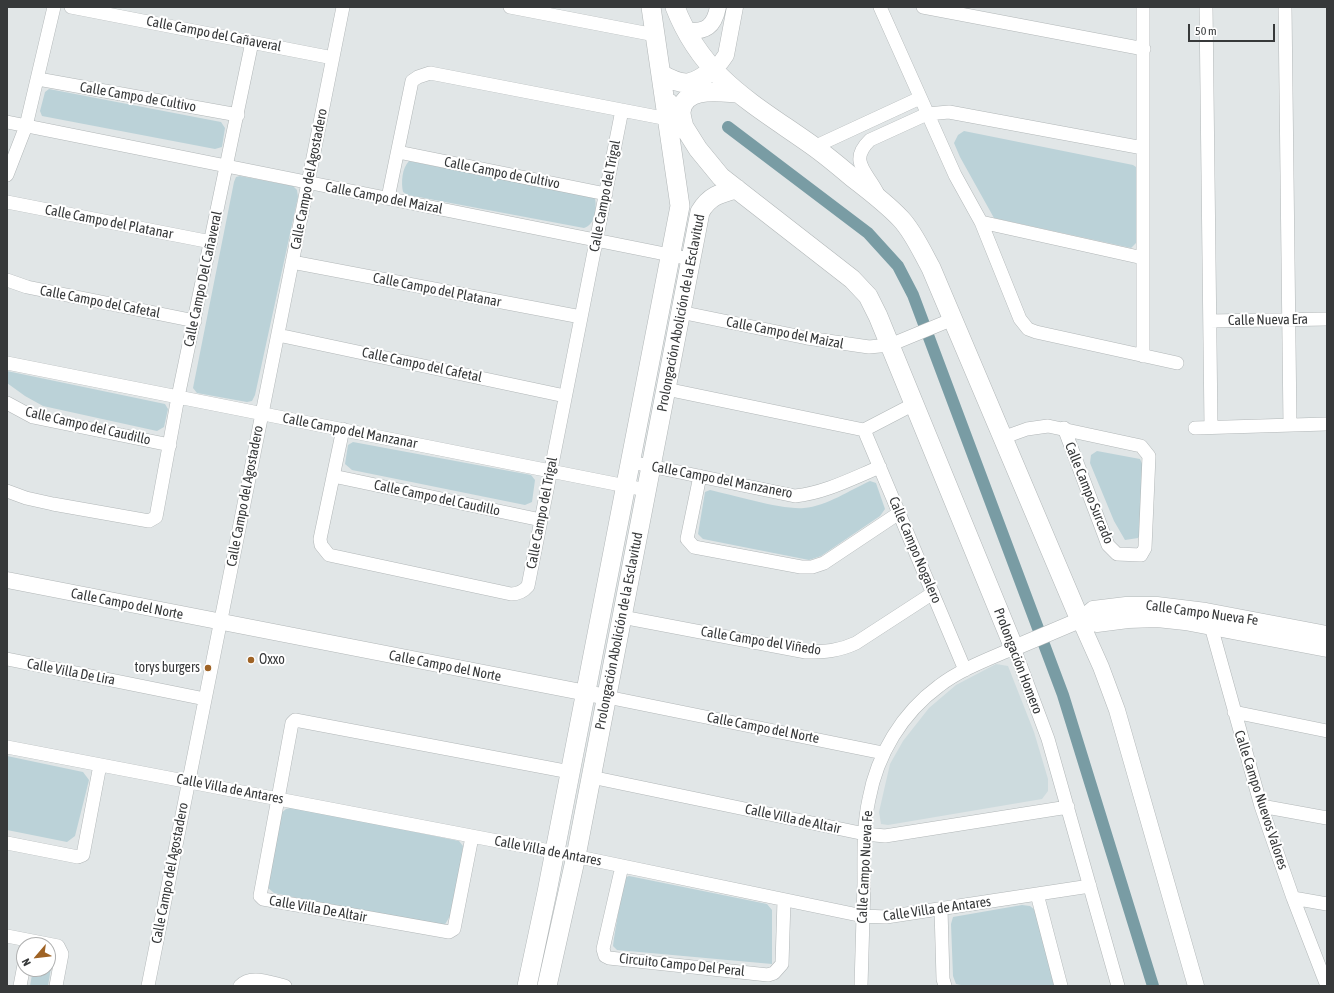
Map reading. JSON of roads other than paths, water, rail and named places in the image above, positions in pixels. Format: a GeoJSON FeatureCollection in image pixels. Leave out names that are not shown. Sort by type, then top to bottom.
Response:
{"type":"FeatureCollection","features":[{"type":"Feature","properties":{"kind":"main road","name":"Prolongación Abolición de la Esclavitud"},"geometry":{"type":"LineString","coordinates":[[527,986],[555,852],[672,255],[680,206],[651,7]]}},
{"type":"Feature","properties":{"kind":"main road"},"geometry":{"type":"LineString","coordinates":[[675,7],[686,31],[712,70],[736,93],[814,147],[882,201],[902,220],[915,238],[932,268],[945,322],[968,354],[1002,438],[1080,620]]}},
{"type":"Feature","properties":{"kind":"main road"},"geometry":{"type":"LineString","coordinates":[[661,74],[684,84],[698,80],[712,70]]}},
{"type":"Feature","properties":{"kind":"main road"},"geometry":{"type":"LineString","coordinates":[[685,130],[681,112],[683,106],[695,94],[708,92],[736,93]]}},
{"type":"Feature","properties":{"kind":"main road"},"geometry":{"type":"LineString","coordinates":[[665,95],[685,130],[708,164],[737,189],[852,279],[868,296],[878,316],[898,341]]}},
{"type":"Feature","properties":{"kind":"main road","name":"Prolongación Abolición de la Esclavitud"},"geometry":{"type":"LineString","coordinates":[[547,986],[576,856],[700,212],[705,202],[713,196],[737,189]]}},
{"type":"Feature","properties":{"kind":"main road","name":"Prolongación Homero"},"geometry":{"type":"LineString","coordinates":[[898,341],[914,404],[1014,648]]}},
{"type":"Feature","properties":{"kind":"street"},"geometry":{"type":"LineString","coordinates":[[7,175],[26,126],[54,7]]}},
{"type":"Feature","properties":{"kind":"street","name":"Calle Campo del Cañaveral"},"geometry":{"type":"LineString","coordinates":[[71,7],[333,58]]}},
{"type":"Feature","properties":{"kind":"street","name":"Calle Campo del Agostadero"},"geometry":{"type":"LineString","coordinates":[[148,986],[343,7]]}},
{"type":"Feature","properties":{"kind":"street"},"geometry":{"type":"LineString","coordinates":[[510,7],[656,40]]}},
{"type":"Feature","properties":{"kind":"street"},"geometry":{"type":"LineString","coordinates":[[686,31],[705,30],[714,21],[718,7]]}},
{"type":"Feature","properties":{"kind":"street"},"geometry":{"type":"LineString","coordinates":[[712,70],[726,55],[735,7]]}},
{"type":"Feature","properties":{"kind":"street"},"geometry":{"type":"LineString","coordinates":[[880,7],[954,175],[981,222],[1020,319],[1028,329],[1177,363]]}},
{"type":"Feature","properties":{"kind":"street"},"geometry":{"type":"LineString","coordinates":[[923,7],[1144,49]]}},
{"type":"Feature","properties":{"kind":"street"},"geometry":{"type":"LineString","coordinates":[[1206,7],[1211,427]]}},
{"type":"Feature","properties":{"kind":"street"},"geometry":{"type":"LineString","coordinates":[[1285,7],[1290,425]]}},
{"type":"Feature","properties":{"kind":"street"},"geometry":{"type":"LineString","coordinates":[[1143,10],[1143,356]]}},
{"type":"Feature","properties":{"kind":"street","name":"Calle Campo Del Cañaveral"},"geometry":{"type":"LineString","coordinates":[[7,492],[46,502],[149,521],[156,517],[178,397],[252,42]]}},
{"type":"Feature","properties":{"kind":"street"},"geometry":{"type":"LineString","coordinates":[[388,198],[412,81],[424,74],[430,73],[668,119]]}},
{"type":"Feature","properties":{"kind":"street","name":"Calle Campo de Cultivo"},"geometry":{"type":"LineString","coordinates":[[38,79],[238,115]]}},
{"type":"Feature","properties":{"kind":"street"},"geometry":{"type":"LineString","coordinates":[[814,147],[920,98]]}},
{"type":"Feature","properties":{"kind":"street","name":"Calle Campo del Trigal"},"geometry":{"type":"LineString","coordinates":[[343,429],[320,539],[324,551],[334,558],[515,594],[525,590],[528,586],[622,110]]}},
{"type":"Feature","properties":{"kind":"street"},"geometry":{"type":"LineString","coordinates":[[882,201],[874,185],[862,169],[860,161],[864,147],[870,140],[927,114],[949,112],[1143,148]]}},
{"type":"Feature","properties":{"kind":"street","name":"Calle Campo del Maizal"},"geometry":{"type":"LineString","coordinates":[[7,122],[690,259]]}},
{"type":"Feature","properties":{"kind":"street","name":"Calle Campo de Cultivo"},"geometry":{"type":"LineString","coordinates":[[398,152],[606,194]]}},
{"type":"Feature","properties":{"kind":"street","name":"Calle Campo del Platanar"},"geometry":{"type":"LineString","coordinates":[[7,202],[211,242]]}},
{"type":"Feature","properties":{"kind":"street"},"geometry":{"type":"LineString","coordinates":[[981,222],[1143,258]]}},
{"type":"Feature","properties":{"kind":"street","name":"Calle Campo del Platanar"},"geometry":{"type":"LineString","coordinates":[[292,262],[581,317]]}},
{"type":"Feature","properties":{"kind":"street","name":"Calle Campo del Cafetal"},"geometry":{"type":"LineString","coordinates":[[7,280],[27,287],[195,321]]}},
{"type":"Feature","properties":{"kind":"street","name":"Calle Campo del Maizal"},"geometry":{"type":"LineString","coordinates":[[680,312],[807,338],[869,347],[898,341]]}},
{"type":"Feature","properties":{"kind":"street","name":"Calle Nueva Era"},"geometry":{"type":"LineString","coordinates":[[1210,321],[1327,319]]}},
{"type":"Feature","properties":{"kind":"street"},"geometry":{"type":"LineString","coordinates":[[898,341],[945,322]]}},
{"type":"Feature","properties":{"kind":"street","name":"Calle Campo del Cafetal"},"geometry":{"type":"LineString","coordinates":[[278,335],[566,396]]}},
{"type":"Feature","properties":{"kind":"street","name":"Calle Campo del Manzanar"},"geometry":{"type":"LineString","coordinates":[[7,362],[646,490]]}},
{"type":"Feature","properties":{"kind":"street"},"geometry":{"type":"LineString","coordinates":[[666,389],[864,430],[914,404]]}},
{"type":"Feature","properties":{"kind":"street","name":"Calle Campo del Caudillo"},"geometry":{"type":"LineString","coordinates":[[7,403],[33,416],[170,445]]}},
{"type":"Feature","properties":{"kind":"street"},"geometry":{"type":"LineString","coordinates":[[1195,428],[1326,424]]}},
{"type":"Feature","properties":{"kind":"street","name":"Calle Campo Surcado"},"geometry":{"type":"LineString","coordinates":[[1002,438],[1027,428],[1040,426],[1064,428],[1141,446],[1148,452],[1149,456],[1145,548],[1141,554],[1117,554],[1108,545],[1064,428]]}},
{"type":"Feature","properties":{"kind":"street","name":"Calle Campo Nogalero"},"geometry":{"type":"LineString","coordinates":[[864,430],[965,670]]}},
{"type":"Feature","properties":{"kind":"street","name":"Calle Campo del Manzanero"},"geometry":{"type":"LineString","coordinates":[[631,462],[795,496],[809,495],[824,490],[880,467]]}},
{"type":"Feature","properties":{"kind":"street","name":"Calle Campo del Caudillo"},"geometry":{"type":"LineString","coordinates":[[333,476],[541,520]]}},
{"type":"Feature","properties":{"kind":"street"},"geometry":{"type":"LineString","coordinates":[[700,476],[687,539],[691,544],[694,546],[801,567],[812,567],[824,563],[899,513]]}},
{"type":"Feature","properties":{"kind":"street","name":"Calle Campo del Norte"},"geometry":{"type":"LineString","coordinates":[[7,580],[884,752]]}},
{"type":"Feature","properties":{"kind":"street","name":"Calle Campo del Viñedo"},"geometry":{"type":"LineString","coordinates":[[622,617],[806,652],[828,652],[842,650],[856,643],[933,593]]}},
{"type":"Feature","properties":{"kind":"street","name":"Calle Campo Nueva Fe"},"geometry":{"type":"LineString","coordinates":[[861,986],[865,834],[869,798],[884,752],[897,729],[919,703],[940,685],[965,670],[1080,620],[1093,609],[1126,605],[1157,605],[1206,611],[1327,634]]}},
{"type":"Feature","properties":{"kind":"street","name":"Calle Campo Nuevos Valores"},"geometry":{"type":"LineString","coordinates":[[1206,611],[1261,806],[1292,898],[1327,986]]}},
{"type":"Feature","properties":{"kind":"street","name":"Calle Campo Nueva Fe"},"geometry":{"type":"LineString","coordinates":[[1080,620],[1097,624],[1128,620],[1157,619],[1185,622],[1327,648]]}},
{"type":"Feature","properties":{"kind":"street"},"geometry":{"type":"LineString","coordinates":[[1080,620],[1101,667],[1117,710],[1196,986]]}},
{"type":"Feature","properties":{"kind":"street","name":"Prolongación Homero"},"geometry":{"type":"LineString","coordinates":[[1014,648],[1048,739],[1118,986]]}},
{"type":"Feature","properties":{"kind":"street","name":"Calle Villa De Lira"},"geometry":{"type":"LineString","coordinates":[[7,659],[205,699]]}},
{"type":"Feature","properties":{"kind":"street"},"geometry":{"type":"LineString","coordinates":[[1234,712],[1327,731]]}},
{"type":"Feature","properties":{"kind":"street","name":"Calle Villa De Altair"},"geometry":{"type":"LineString","coordinates":[[472,837],[454,929],[449,932],[263,899],[259,895],[292,723],[297,720],[570,772]]}},
{"type":"Feature","properties":{"kind":"street","name":"Calle Villa de Antares"},"geometry":{"type":"LineString","coordinates":[[7,748],[188,781],[576,856],[863,916],[886,918],[1090,886]]}},
{"type":"Feature","properties":{"kind":"street"},"geometry":{"type":"LineString","coordinates":[[7,843],[78,857],[82,855],[100,765]]}},
{"type":"Feature","properties":{"kind":"street","name":"Calle Villa de Altair"},"geometry":{"type":"LineString","coordinates":[[591,777],[865,834],[885,836],[1068,807]]}},
{"type":"Feature","properties":{"kind":"street"},"geometry":{"type":"LineString","coordinates":[[1261,806],[1327,818]]}},
{"type":"Feature","properties":{"kind":"street","name":"Circuito Campo Del Peral"},"geometry":{"type":"LineString","coordinates":[[622,866],[602,949],[605,956],[609,958],[768,975],[774,973],[782,964],[784,900]]}},
{"type":"Feature","properties":{"kind":"street"},"geometry":{"type":"LineString","coordinates":[[1037,894],[1062,986]]}},
{"type":"Feature","properties":{"kind":"street"},"geometry":{"type":"LineString","coordinates":[[1292,898],[1327,904]]}},
{"type":"Feature","properties":{"kind":"street"},"geometry":{"type":"LineString","coordinates":[[941,909],[943,978],[945,986]]}},
{"type":"Feature","properties":{"kind":"street"},"geometry":{"type":"LineString","coordinates":[[56,945],[61,949],[62,954],[56,986]]}},
{"type":"Feature","properties":{"kind":"street"},"geometry":{"type":"LineString","coordinates":[[240,986],[247,980],[253,979],[285,986]]}},
{"type":"Feature","properties":{"kind":"waterway"},"geometry":{"type":"LineString","coordinates":[[728,127],[868,233],[898,266],[913,295],[1063,695],[1153,986]]}},
{"type":"Feature","properties":{"kind":"place","name":"Oxxo"},"geometry":{"type":"Point","coordinates":[251,660]}},
{"type":"Feature","properties":{"kind":"place","name":"torys burgers"},"geometry":{"type":"Point","coordinates":[208,668]}}]}
